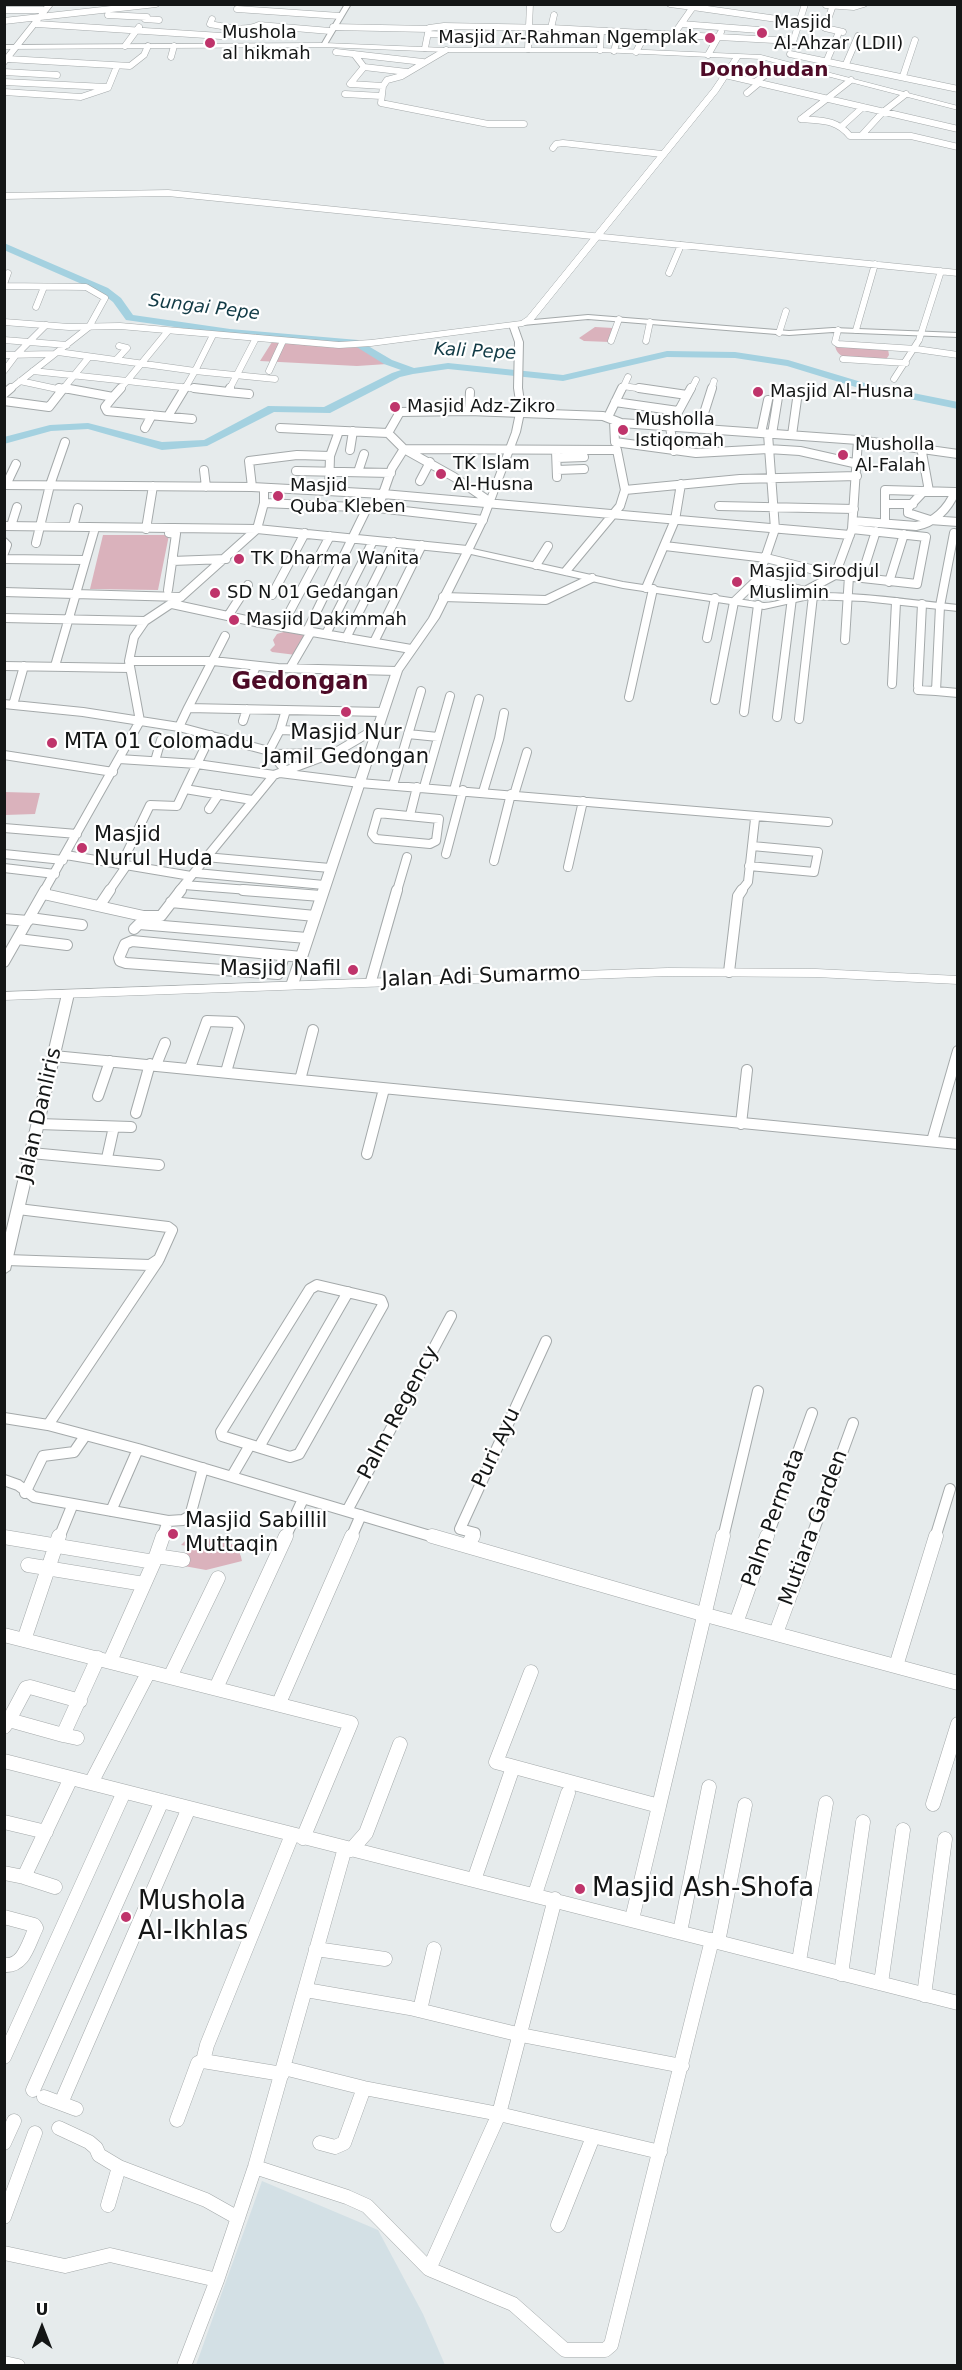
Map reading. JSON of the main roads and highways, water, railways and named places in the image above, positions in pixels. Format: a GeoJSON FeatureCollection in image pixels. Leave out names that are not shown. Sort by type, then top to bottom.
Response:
{"type":"FeatureCollection","features":[{"type":"Feature","properties":{"kind":"main road"},"geometry":{"type":"LineString","coordinates":[[4,47],[324,45],[446,50],[528,48],[738,56],[785,60],[957,108]]}},
{"type":"Feature","properties":{"kind":"main road"},"geometry":{"type":"LineString","coordinates":[[4,321],[88,327],[120,326],[339,345],[371,343],[523,323],[546,299],[738,56]]}},
{"type":"Feature","properties":{"kind":"main road","name":"Jalan Adi Sumarmo"},"geometry":{"type":"LineString","coordinates":[[4,996],[284,982],[729,972],[816,973],[957,980]]}},
{"type":"Feature","properties":{"kind":"waterway","name":"Sungai Pepe"},"geometry":{"type":"LineString","coordinates":[[4,246],[104,290],[117,300],[130,318],[230,332],[358,343],[388,362],[413,371]]}},
{"type":"Feature","properties":{"kind":"waterway","name":"Kali Pepe"},"geometry":{"type":"LineString","coordinates":[[413,371],[448,366],[563,378],[667,354],[735,355],[788,363],[866,387],[958,406]]}},
{"type":"Feature","properties":{"kind":"waterway","name":"Kali Pepe"},"geometry":{"type":"LineString","coordinates":[[4,441],[50,428],[88,426],[162,446],[207,443],[272,408],[326,411],[396,375],[413,371]]}},
{"type":"Feature","properties":{"kind":"place","name":"Masjid Al-Ahzar (LDII)"},"geometry":{"type":"Point","coordinates":[762,33]}},
{"type":"Feature","properties":{"kind":"place","name":"Masjid Ar-Rahman Ngemplak"},"geometry":{"type":"Point","coordinates":[710,38]}},
{"type":"Feature","properties":{"kind":"place","name":"Mushola al hikmah"},"geometry":{"type":"Point","coordinates":[210,43]}},
{"type":"Feature","properties":{"kind":"place","name":"Masjid Al-Husna"},"geometry":{"type":"Point","coordinates":[758,392]}},
{"type":"Feature","properties":{"kind":"place","name":"Masjid Adz-Zikro"},"geometry":{"type":"Point","coordinates":[395,407]}},
{"type":"Feature","properties":{"kind":"place","name":"Musholla Istiqomah"},"geometry":{"type":"Point","coordinates":[623,430]}},
{"type":"Feature","properties":{"kind":"place","name":"Musholla Al-Falah"},"geometry":{"type":"Point","coordinates":[843,455]}},
{"type":"Feature","properties":{"kind":"place","name":"TK Islam Al-Husna"},"geometry":{"type":"Point","coordinates":[441,474]}},
{"type":"Feature","properties":{"kind":"place","name":"Masjid Quba Kleben"},"geometry":{"type":"Point","coordinates":[278,496]}},
{"type":"Feature","properties":{"kind":"place","name":"TK Dharma Wanita"},"geometry":{"type":"Point","coordinates":[239,559]}},
{"type":"Feature","properties":{"kind":"place","name":"Masjid Sirodjul Muslimin"},"geometry":{"type":"Point","coordinates":[737,582]}},
{"type":"Feature","properties":{"kind":"place","name":"SD N 01 Gedangan"},"geometry":{"type":"Point","coordinates":[215,593]}},
{"type":"Feature","properties":{"kind":"place","name":"Masjid Dakimmah"},"geometry":{"type":"Point","coordinates":[234,620]}},
{"type":"Feature","properties":{"kind":"place","name":"Masjid Nur Jamil Gedongan"},"geometry":{"type":"Point","coordinates":[346,712]}},
{"type":"Feature","properties":{"kind":"place","name":"MTA 01 Colomadu"},"geometry":{"type":"Point","coordinates":[52,743]}},
{"type":"Feature","properties":{"kind":"place","name":"Masjid Nurul Huda"},"geometry":{"type":"Point","coordinates":[82,848]}},
{"type":"Feature","properties":{"kind":"place","name":"Masjid Nafil"},"geometry":{"type":"Point","coordinates":[353,970]}},
{"type":"Feature","properties":{"kind":"place","name":"Masjid Sabillil Muttaqin"},"geometry":{"type":"Point","coordinates":[173,1534]}},
{"type":"Feature","properties":{"kind":"place","name":"Masjid Ash-Shofa"},"geometry":{"type":"Point","coordinates":[580,1889]}},
{"type":"Feature","properties":{"kind":"place","name":"Mushola Al-Ikhlas"},"geometry":{"type":"Point","coordinates":[126,1917]}},
{"type":"Feature","properties":{"kind":"district","name":"Donohudan"},"geometry":{"type":"Point","coordinates":[764,71]}},
{"type":"Feature","properties":{"kind":"district","name":"Gedongan"},"geometry":{"type":"Point","coordinates":[300,683]}}]}
